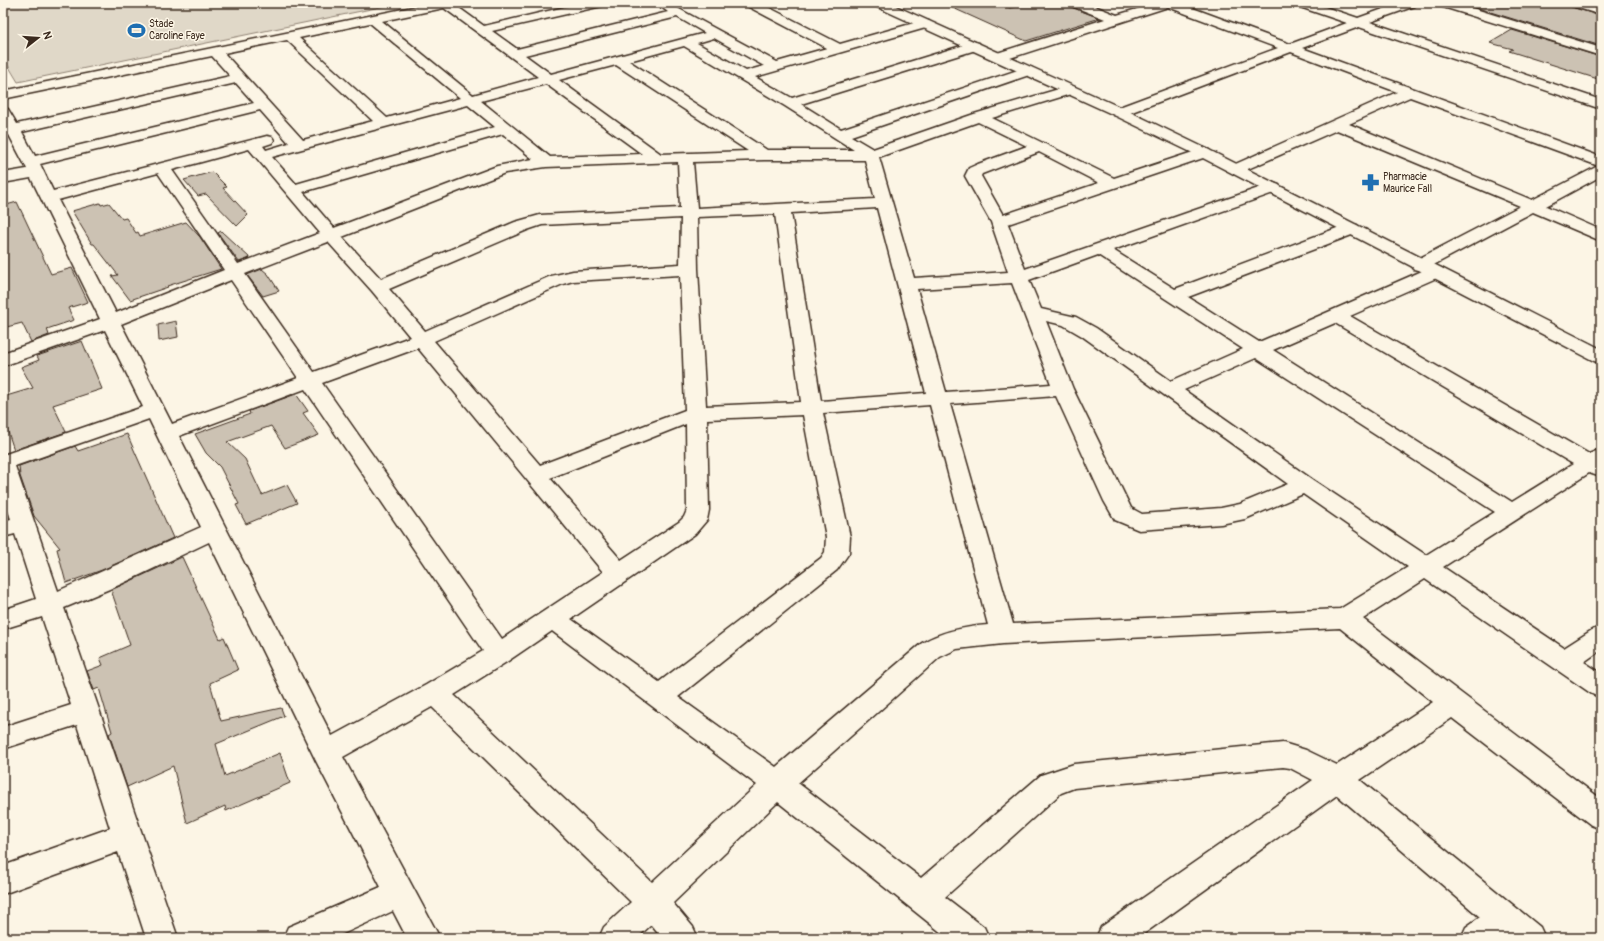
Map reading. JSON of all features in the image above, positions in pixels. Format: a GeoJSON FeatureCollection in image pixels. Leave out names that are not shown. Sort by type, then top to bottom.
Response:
{"type":"FeatureCollection","features":[{"type":"Feature","properties":{"kind":"street"},"geometry":{"type":"LineString","coordinates":[[3,95],[448,3],[514,54],[658,159]]}},
{"type":"Feature","properties":{"kind":"street"},"geometry":{"type":"LineString","coordinates":[[482,30],[598,3]]}},
{"type":"Feature","properties":{"kind":"street"},"geometry":{"type":"LineString","coordinates":[[661,3],[775,67]]}},
{"type":"Feature","properties":{"kind":"street"},"geometry":{"type":"LineString","coordinates":[[751,3],[839,49]]}},
{"type":"Feature","properties":{"kind":"street"},"geometry":{"type":"LineString","coordinates":[[879,3],[1119,112],[1204,153],[1601,357]]}},
{"type":"Feature","properties":{"kind":"street"},"geometry":{"type":"LineString","coordinates":[[1076,3],[1118,20]]}},
{"type":"Feature","properties":{"kind":"street"},"geometry":{"type":"LineString","coordinates":[[999,57],[1168,3],[1601,162]]}},
{"type":"Feature","properties":{"kind":"street"},"geometry":{"type":"LineString","coordinates":[[1301,3],[1601,106]]}},
{"type":"Feature","properties":{"kind":"street"},"geometry":{"type":"LineString","coordinates":[[1119,112],[1411,3]]}},
{"type":"Feature","properties":{"kind":"street"},"geometry":{"type":"LineString","coordinates":[[1444,3],[1601,52]]}},
{"type":"Feature","properties":{"kind":"street"},"geometry":{"type":"LineString","coordinates":[[1576,3],[1592,5],[1601,11]]}},
{"type":"Feature","properties":{"kind":"street"},"geometry":{"type":"LineString","coordinates":[[514,54],[679,13]]}},
{"type":"Feature","properties":{"kind":"street"},"geometry":{"type":"LineString","coordinates":[[372,19],[546,162]]}},
{"type":"Feature","properties":{"kind":"street"},"geometry":{"type":"LineString","coordinates":[[744,76],[925,24]]}},
{"type":"Feature","properties":{"kind":"street"},"geometry":{"type":"LineString","coordinates":[[49,197],[162,167],[384,123],[716,34]]}},
{"type":"Feature","properties":{"kind":"street"},"geometry":{"type":"LineString","coordinates":[[290,36],[384,123]]}},
{"type":"Feature","properties":{"kind":"street"},"geometry":{"type":"LineString","coordinates":[[686,42],[790,103],[871,155],[1003,634]]}},
{"type":"Feature","properties":{"kind":"street"},"geometry":{"type":"LineString","coordinates":[[790,103],[974,46]]}},
{"type":"Feature","properties":{"kind":"street"},"geometry":{"type":"LineString","coordinates":[[215,51],[294,140]]}},
{"type":"Feature","properties":{"kind":"street"},"geometry":{"type":"LineString","coordinates":[[618,60],[764,155]]}},
{"type":"Feature","properties":{"kind":"street"},"geometry":{"type":"LineString","coordinates":[[839,135],[1027,71]]}},
{"type":"Feature","properties":{"kind":"street"},"geometry":{"type":"LineString","coordinates":[[239,78],[7,124],[34,167],[326,754],[424,938]]}},
{"type":"Feature","properties":{"kind":"street"},"geometry":{"type":"LineString","coordinates":[[3,360],[111,321],[330,234],[502,169],[546,162],[764,155],[871,155],[979,117],[1068,90]]}},
{"type":"Feature","properties":{"kind":"street"},"geometry":{"type":"LineString","coordinates":[[1236,169],[1409,92]]}},
{"type":"Feature","properties":{"kind":"street"},"geometry":{"type":"LineString","coordinates":[[3,178],[34,167],[263,105]]}},
{"type":"Feature","properties":{"kind":"street"},"geometry":{"type":"LineString","coordinates":[[979,117],[1040,146],[1113,184]]}},
{"type":"Feature","properties":{"kind":"street"},"geometry":{"type":"LineString","coordinates":[[1336,124],[1601,236]]}},
{"type":"Feature","properties":{"kind":"street"},"geometry":{"type":"LineString","coordinates":[[294,190],[505,129]]}},
{"type":"Feature","properties":{"kind":"street"},"geometry":{"type":"LineString","coordinates":[[1040,146],[975,171],[973,176],[999,222],[1063,389],[1115,501],[1124,514],[1139,522],[1221,516],[1245,511],[1305,485]]}},
{"type":"Feature","properties":{"kind":"street"},"geometry":{"type":"LineString","coordinates":[[258,149],[330,234],[378,287],[618,573]]}},
{"type":"Feature","properties":{"kind":"street"},"geometry":{"type":"LineString","coordinates":[[999,222],[1204,153]]}},
{"type":"Feature","properties":{"kind":"street"},"geometry":{"type":"LineString","coordinates":[[326,754],[435,693],[499,654],[687,528],[695,520],[698,510],[696,413],[685,158]]}},
{"type":"Feature","properties":{"kind":"street"},"geometry":{"type":"LineString","coordinates":[[162,167],[499,654]]}},
{"type":"Feature","properties":{"kind":"street"},"geometry":{"type":"LineString","coordinates":[[1171,388],[1337,316],[1428,268],[1533,206],[1601,170]]}},
{"type":"Feature","properties":{"kind":"street"},"geometry":{"type":"LineString","coordinates":[[906,284],[1019,277],[1273,188]]}},
{"type":"Feature","properties":{"kind":"street"},"geometry":{"type":"LineString","coordinates":[[378,287],[521,226],[540,220],[782,209],[884,202]]}},
{"type":"Feature","properties":{"kind":"street"},"geometry":{"type":"LineString","coordinates":[[660,696],[829,564],[837,553],[838,537],[812,408],[782,209]]}},
{"type":"Feature","properties":{"kind":"street"},"geometry":{"type":"LineString","coordinates":[[1173,296],[1351,229]]}},
{"type":"Feature","properties":{"kind":"street"},"geometry":{"type":"LineString","coordinates":[[1100,249],[1512,512]]}},
{"type":"Feature","properties":{"kind":"street"},"geometry":{"type":"LineString","coordinates":[[167,433],[422,340],[557,280],[573,276],[689,269]]}},
{"type":"Feature","properties":{"kind":"street"},"geometry":{"type":"LineString","coordinates":[[1033,313],[1069,321],[1089,332],[1171,388],[1305,485],[1426,566],[1601,687]]}},
{"type":"Feature","properties":{"kind":"street"},"geometry":{"type":"LineString","coordinates":[[1337,316],[1597,464]]}},
{"type":"Feature","properties":{"kind":"street"},"geometry":{"type":"LineString","coordinates":[[536,475],[696,413],[812,408],[1063,389]]}},
{"type":"Feature","properties":{"kind":"street"},"geometry":{"type":"LineString","coordinates":[[154,410],[3,463],[13,527],[50,604],[162,938]]}},
{"type":"Feature","properties":{"kind":"street"},"geometry":{"type":"LineString","coordinates":[[615,938],[777,784],[931,650],[943,642],[957,638],[1003,634],[1345,618],[1512,512],[1597,464]]}},
{"type":"Feature","properties":{"kind":"street"},"geometry":{"type":"LineString","coordinates":[[3,620],[50,604],[215,530]]}},
{"type":"Feature","properties":{"kind":"street"},"geometry":{"type":"LineString","coordinates":[[1345,618],[1601,816]]}},
{"type":"Feature","properties":{"kind":"street"},"geometry":{"type":"LineString","coordinates":[[553,619],[660,696],[777,784],[973,938]]}},
{"type":"Feature","properties":{"kind":"street"},"geometry":{"type":"LineString","coordinates":[[1565,662],[1601,637]]}},
{"type":"Feature","properties":{"kind":"street"},"geometry":{"type":"LineString","coordinates":[[435,693],[652,902],[682,938]]}},
{"type":"Feature","properties":{"kind":"street"},"geometry":{"type":"LineString","coordinates":[[1112,938],[1338,779],[1453,703]]}},
{"type":"Feature","properties":{"kind":"street"},"geometry":{"type":"LineString","coordinates":[[3,738],[86,711]]}},
{"type":"Feature","properties":{"kind":"street"},"geometry":{"type":"LineString","coordinates":[[922,897],[1051,784],[1074,776],[1283,755],[1296,758],[1338,779],[1529,938]]}},
{"type":"Feature","properties":{"kind":"street"},"geometry":{"type":"LineString","coordinates":[[3,880],[128,836]]}},
{"type":"Feature","properties":{"kind":"street"},"geometry":{"type":"LineString","coordinates":[[299,938],[400,893]]}},
{"type":"Feature","properties":{"kind":"street"},"geometry":{"type":"LineString","coordinates":[[1478,938],[1504,917]]}},
{"type":"Feature","properties":{"kind":"shaded area","name":"Stade Caroline Faye"},"geometry":{"type":"Polygon","coordinates":[[[3,3],[400,3],[18,82],[3,57],[3,3]]]}},
{"type":"Feature","properties":{"kind":"building"},"geometry":{"type":"Polygon","coordinates":[[[942,3],[997,3],[1010,8],[1028,3],[1065,3],[1071,7],[1100,18],[1026,41],[942,3]]]}},
{"type":"Feature","properties":{"kind":"building"},"geometry":{"type":"Polygon","coordinates":[[[1474,3],[1562,3],[1569,5],[1601,16],[1601,46],[1474,7],[1474,3]]]}},
{"type":"Feature","properties":{"kind":"building"},"geometry":{"type":"Polygon","coordinates":[[[1512,30],[1601,57],[1601,80],[1509,51],[1513,49],[1490,43],[1512,30]]]}},
{"type":"Feature","properties":{"kind":"building"},"geometry":{"type":"Polygon","coordinates":[[[212,172],[227,187],[223,188],[248,215],[237,226],[206,194],[198,196],[184,180],[212,172]]]}},
{"type":"Feature","properties":{"kind":"building"},"geometry":{"type":"Polygon","coordinates":[[[17,202],[51,274],[72,268],[88,302],[68,308],[74,320],[47,329],[49,335],[31,342],[22,323],[3,328],[3,206],[17,202]]]}},
{"type":"Feature","properties":{"kind":"building"},"geometry":{"type":"Polygon","coordinates":[[[100,203],[101,205],[109,203],[122,219],[126,218],[136,233],[138,232],[140,236],[186,222],[200,237],[221,269],[167,286],[168,287],[130,300],[112,276],[118,275],[94,244],[92,244],[72,211],[100,203]]]}},
{"type":"Feature","properties":{"kind":"building"},"geometry":{"type":"Polygon","coordinates":[[[221,231],[250,258],[239,262],[218,233],[221,231]]]}},
{"type":"Feature","properties":{"kind":"building"},"geometry":{"type":"Polygon","coordinates":[[[262,269],[268,274],[279,291],[263,296],[247,275],[262,269]]]}},
{"type":"Feature","properties":{"kind":"building"},"geometry":{"type":"Polygon","coordinates":[[[176,321],[178,337],[159,341],[158,325],[176,321]]]}},
{"type":"Feature","properties":{"kind":"building"},"geometry":{"type":"Polygon","coordinates":[[[82,341],[102,389],[53,405],[66,432],[14,450],[7,429],[3,430],[3,397],[33,388],[21,367],[39,360],[37,356],[82,341]]]}},
{"type":"Feature","properties":{"kind":"building"},"geometry":{"type":"Polygon","coordinates":[[[296,394],[308,411],[303,413],[319,435],[285,448],[271,426],[227,442],[245,459],[262,495],[287,485],[297,503],[246,524],[236,505],[239,504],[220,467],[206,453],[195,434],[250,414],[249,411],[296,394]]]}},
{"type":"Feature","properties":{"kind":"building"},"geometry":{"type":"Polygon","coordinates":[[[127,434],[173,538],[102,570],[66,583],[57,549],[60,548],[34,516],[20,476],[19,466],[75,446],[78,451],[127,434]]]}},
{"type":"Feature","properties":{"kind":"building"},"geometry":{"type":"Polygon","coordinates":[[[182,557],[220,639],[224,637],[238,670],[210,683],[221,721],[281,708],[284,716],[216,744],[225,776],[280,753],[290,783],[226,811],[225,806],[187,823],[173,766],[127,787],[109,734],[112,732],[99,688],[94,690],[87,671],[103,665],[100,658],[130,645],[111,590],[182,557]]]}},
{"type":"Feature","properties":{"kind":"place","name":"Stade Caroline Faye"},"geometry":{"type":"Point","coordinates":[136,30]}},
{"type":"Feature","properties":{"kind":"place","name":"Pharmacie Maurice Fall"},"geometry":{"type":"Point","coordinates":[1370,183]}}]}
